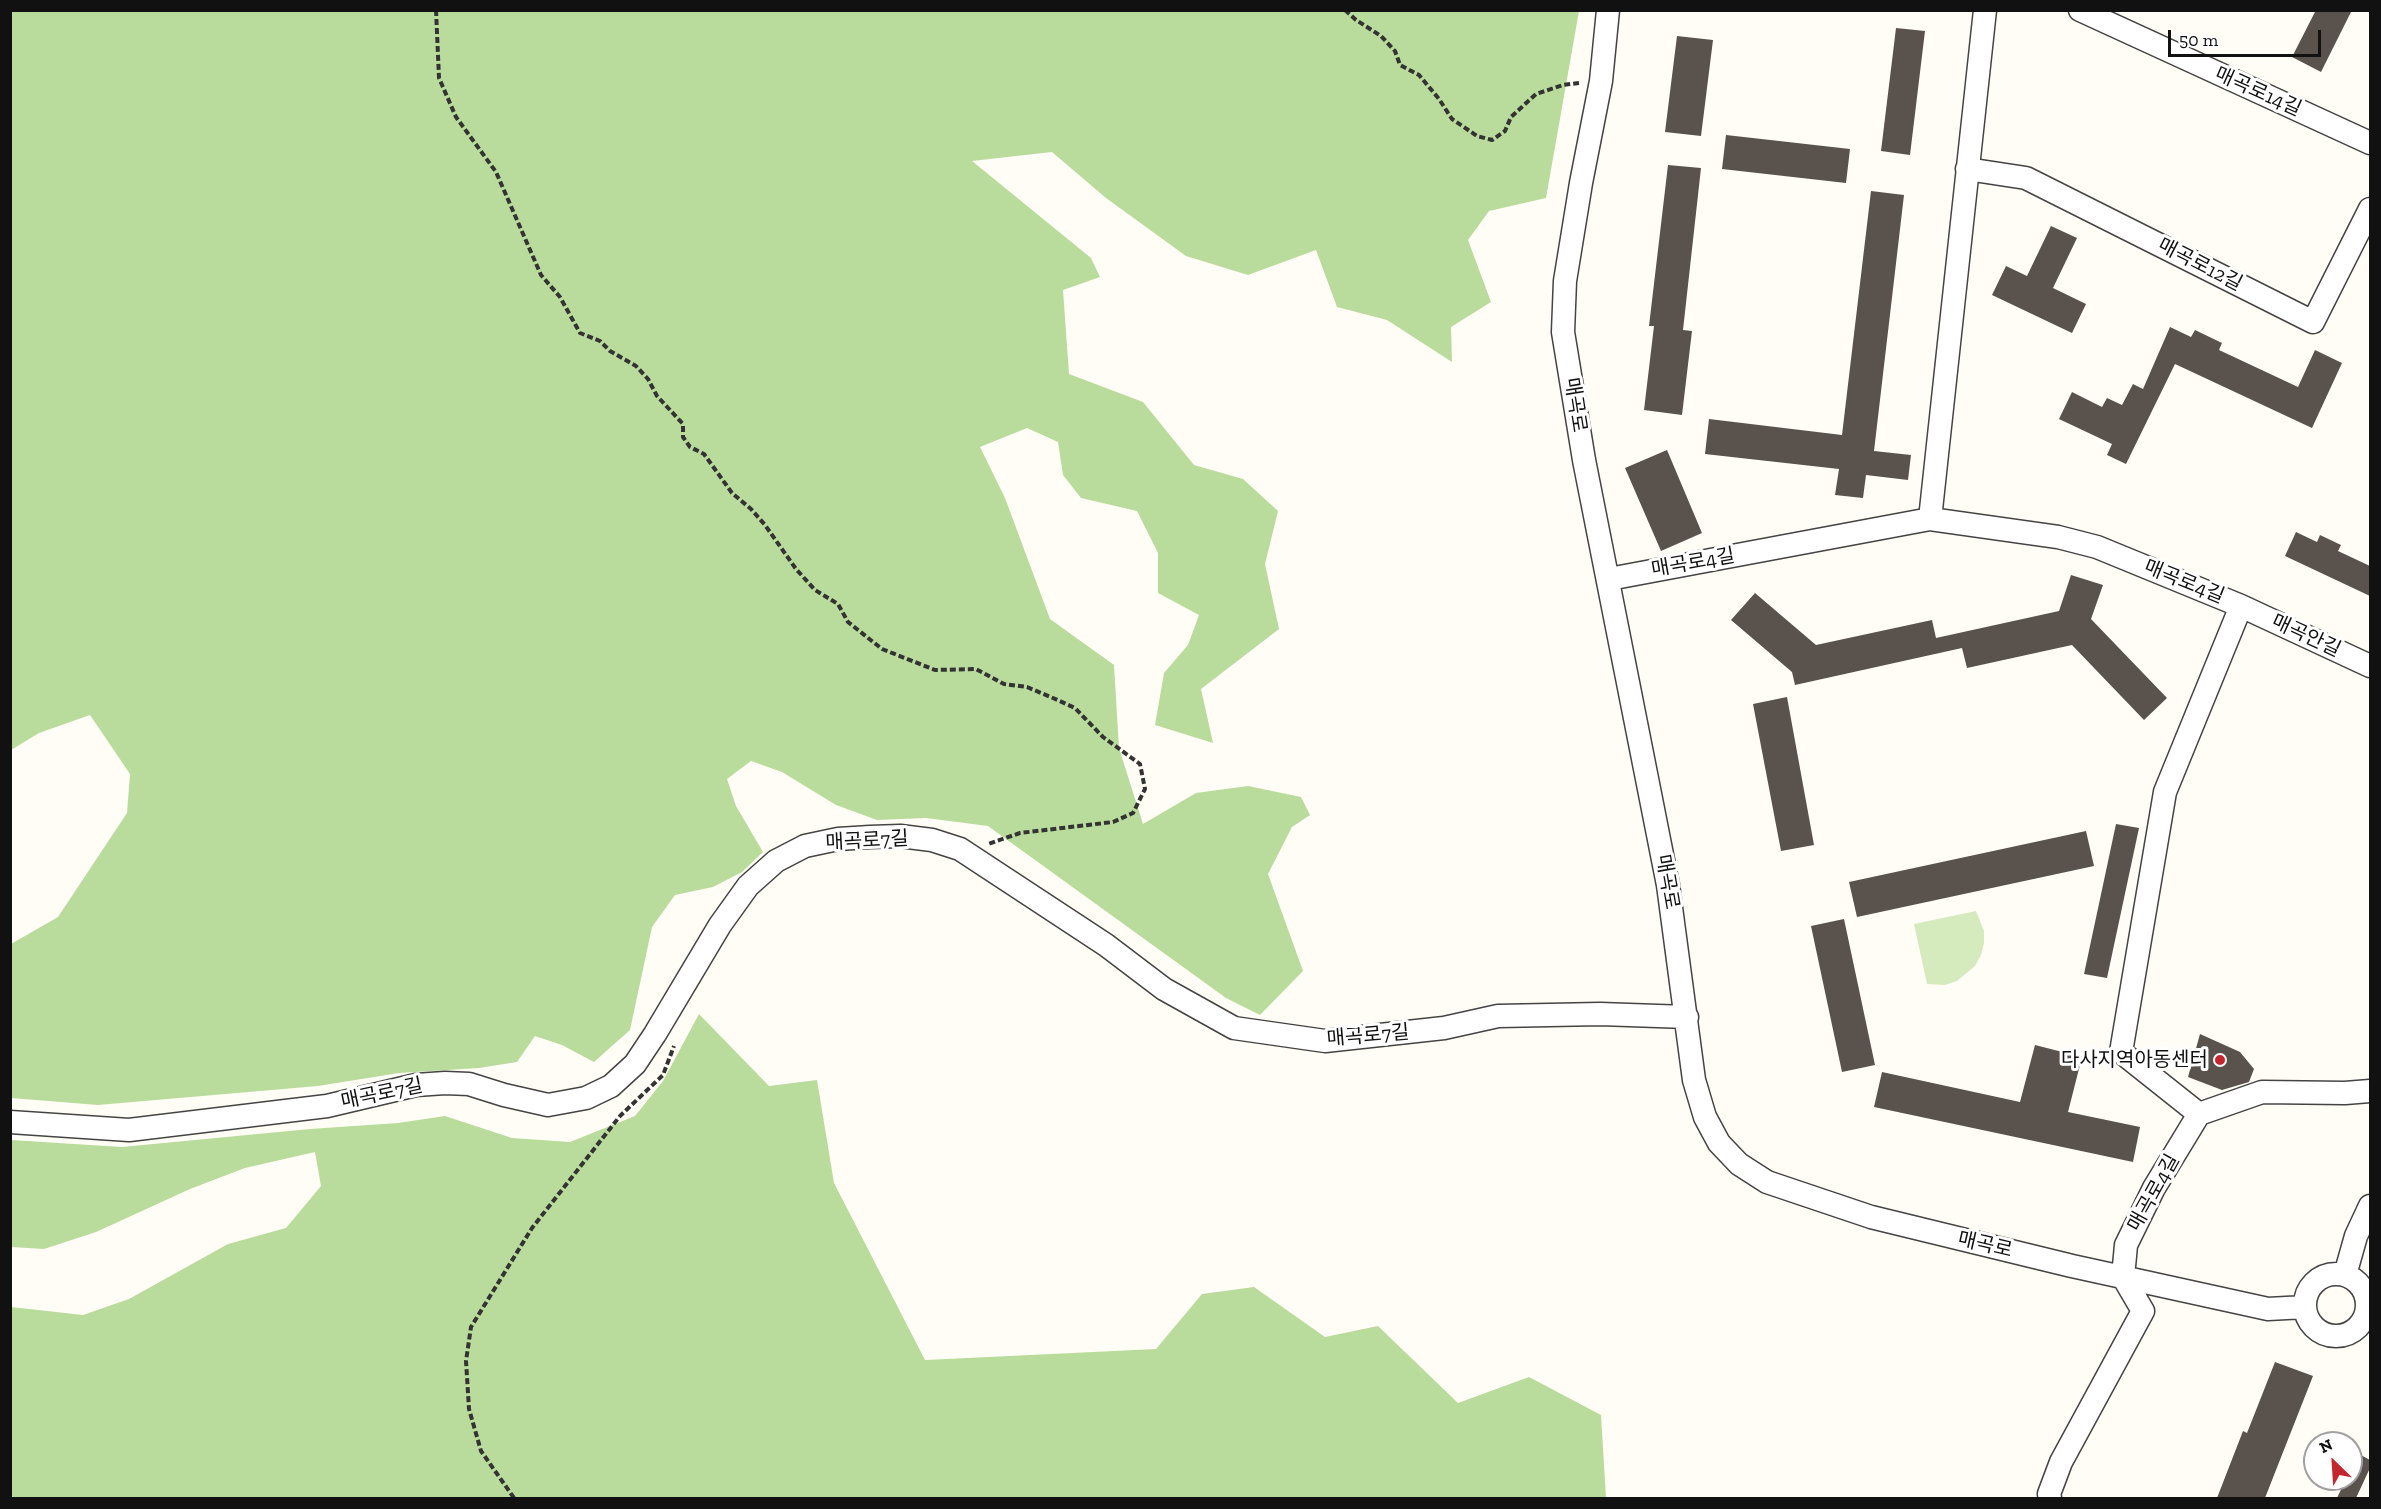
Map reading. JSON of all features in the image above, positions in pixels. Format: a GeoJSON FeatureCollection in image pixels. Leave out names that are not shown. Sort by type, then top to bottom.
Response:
{"type":"FeatureCollection","features":[{"type":"Feature","properties":{"kind":"street","name":"매곡로"},"geometry":{"type":"LineString","coordinates":[[1608,10],[1601,81],[1567,270],[1563,332],[1584,460],[1668,885],[1694,1080],[1705,1117],[1719,1143],[1739,1164],[1767,1182],[1871,1217],[2268,1309],[2305,1307]]}},
{"type":"Feature","properties":{"kind":"street"},"geometry":{"type":"LineString","coordinates":[[1930,519],[1985,10]]}},
{"type":"Feature","properties":{"kind":"street","name":"매곡로14길"},"geometry":{"type":"LineString","coordinates":[[2080,10],[2370,143]]}},
{"type":"Feature","properties":{"kind":"street","name":"매곡로12길"},"geometry":{"type":"LineString","coordinates":[[1967,169],[2026,178],[2313,322],[2370,209]]}},
{"type":"Feature","properties":{"kind":"street","name":"매곡로4길"},"geometry":{"type":"LineString","coordinates":[[1609,579],[1930,519],[2058,537],[2097,547],[2241,606],[2165,792],[2121,1052],[2199,1114],[2154,1188],[2126,1245],[2123,1277]]}},
{"type":"Feature","properties":{"kind":"street","name":"매곡안길"},"geometry":{"type":"LineString","coordinates":[[2241,606],[2370,666]]}},
{"type":"Feature","properties":{"kind":"street","name":"매곡로7길"},"geometry":{"type":"LineString","coordinates":[[10,1122],[129,1130],[327,1106],[416,1085],[445,1083],[469,1084],[548,1105],[586,1098],[611,1086],[635,1064],[720,925],[748,886],[776,861],[805,846],[838,839],[900,836],[932,840],[965,853],[1106,945],[1164,989],[1234,1028],[1325,1041],[1393,1035],[1498,1016],[1600,1014],[1687,1017]]}},
{"type":"Feature","properties":{"kind":"street"},"geometry":{"type":"LineString","coordinates":[[2199,1114],[2262,1092],[2345,1094],[2370,1091]]}},
{"type":"Feature","properties":{"kind":"street"},"geometry":{"type":"LineString","coordinates":[[2345,1275],[2356,1236],[2370,1206]]}},
{"type":"Feature","properties":{"kind":"street"},"geometry":{"type":"LineString","coordinates":[[2336,1274],[2345,1275],[2360,1286],[2365,1295],[2365,1327],[2343,1335],[2322,1332],[2313,1326],[2307,1317],[2306,1296],[2311,1286],[2318,1280],[2336,1274]]}},
{"type":"Feature","properties":{"kind":"street"},"geometry":{"type":"LineString","coordinates":[[2050,1498],[2049,1494],[2061,1462],[2144,1311],[2123,1277]]}},
{"type":"Feature","properties":{"kind":"path"},"geometry":{"type":"LineString","coordinates":[[436,10],[439,78],[456,117],[496,172],[541,275],[560,297],[580,333],[600,341],[610,351],[636,366],[648,380],[657,396],[683,424],[683,437],[690,447],[704,454],[732,494],[751,509],[765,525],[796,569],[815,590],[838,604],[848,622],[882,649],[935,670],[976,669],[1004,684],[1027,687],[1053,698],[1075,708],[1103,737],[1140,764],[1145,789],[1133,813],[1113,822],[1020,833],[965,853]]}},
{"type":"Feature","properties":{"kind":"path"},"geometry":{"type":"LineString","coordinates":[[1346,10],[1356,20],[1381,36],[1395,51],[1400,65],[1419,75],[1452,119],[1477,136],[1492,140],[1505,131],[1511,117],[1536,94],[1563,85],[1601,81]]}},
{"type":"Feature","properties":{"kind":"path"},"geometry":{"type":"LineString","coordinates":[[514,1498],[481,1451],[469,1409],[466,1361],[471,1327],[532,1228],[620,1116],[663,1076],[678,1037]]}},
{"type":"Feature","properties":{"kind":"green space"},"geometry":{"type":"Polygon","coordinates":[[[11,10],[1579,11],[1546,198],[1489,211],[1468,240],[1491,302],[1451,327],[1452,362],[1387,320],[1337,307],[1316,250],[1248,275],[1186,256],[1106,198],[1052,152],[972,161],[1091,258],[1100,277],[1063,290],[1069,374],[1143,402],[1194,465],[1243,479],[1278,511],[1265,564],[1279,629],[1201,689],[1213,743],[1155,725],[1164,673],[1188,645],[1199,615],[1158,593],[1158,553],[1137,511],[1081,498],[1063,475],[1058,442],[1027,428],[980,447],[1005,498],[1050,619],[1114,665],[1119,748],[1143,824],[1196,793],[1248,786],[1301,797],[1310,815],[1292,827],[1268,874],[1303,971],[1260,1015],[1226,998],[988,826],[926,818],[877,820],[836,805],[782,772],[751,761],[727,779],[736,806],[763,852],[742,872],[713,887],[675,895],[652,927],[630,1030],[594,1062],[562,1045],[535,1036],[517,1062],[479,1068],[399,1073],[318,1086],[98,1105],[11,1098],[11,944],[58,917],[127,813],[130,774],[90,715],[39,733],[11,750],[11,10]]]}},
{"type":"Feature","properties":{"kind":"green space"},"geometry":{"type":"Polygon","coordinates":[[[1976,911],[1984,931],[1984,943],[1975,966],[1957,981],[1945,985],[1927,984],[1914,924],[1976,911]]]}},
{"type":"Feature","properties":{"kind":"green space"},"geometry":{"type":"Polygon","coordinates":[[[699,1014],[769,1086],[817,1080],[834,1183],[925,1360],[1156,1349],[1202,1294],[1254,1287],[1325,1337],[1378,1326],[1458,1403],[1529,1377],[1601,1415],[1606,1498],[11,1498],[11,1307],[83,1315],[129,1299],[228,1244],[286,1228],[321,1186],[315,1152],[245,1168],[190,1189],[96,1232],[44,1249],[11,1247],[11,1140],[122,1147],[398,1123],[445,1116],[512,1138],[570,1142],[635,1116],[663,1081],[699,1014]]]}},
{"type":"Feature","properties":{"kind":"building"},"geometry":{"type":"Polygon","coordinates":[[[2316,10],[2352,10],[2321,72],[2292,57],[2316,10]]]}},
{"type":"Feature","properties":{"kind":"building"},"geometry":{"type":"Polygon","coordinates":[[[1896,28],[1925,31],[1910,155],[1881,151],[1896,28]]]}},
{"type":"Feature","properties":{"kind":"building"},"geometry":{"type":"Polygon","coordinates":[[[1677,36],[1713,40],[1701,136],[1665,132],[1677,36]]]}},
{"type":"Feature","properties":{"kind":"building"},"geometry":{"type":"Polygon","coordinates":[[[1726,135],[1850,149],[1846,183],[1722,169],[1726,135]]]}},
{"type":"Feature","properties":{"kind":"building"},"geometry":{"type":"Polygon","coordinates":[[[1668,165],[1701,168],[1683,330],[1692,331],[1682,415],[1644,410],[1654,326],[1649,326],[1668,165]]]}},
{"type":"Feature","properties":{"kind":"building"},"geometry":{"type":"Polygon","coordinates":[[[1871,191],[1904,195],[1874,451],[1911,455],[1908,480],[1866,475],[1863,498],[1835,495],[1839,469],[1705,454],[1709,419],[1842,435],[1871,191]]]}},
{"type":"Feature","properties":{"kind":"building"},"geometry":{"type":"Polygon","coordinates":[[[2051,226],[2077,238],[2053,288],[2086,304],[2072,333],[1992,295],[2006,266],[2027,276],[2051,226]]]}},
{"type":"Feature","properties":{"kind":"building"},"geometry":{"type":"Polygon","coordinates":[[[2170,327],[2191,337],[2195,330],[2222,343],[2219,350],[2298,387],[2315,350],[2342,363],[2312,428],[2175,364],[2126,464],[2107,455],[2112,444],[2059,419],[2072,392],[2102,407],[2107,398],[2122,405],[2133,384],[2143,389],[2170,327]]]}},
{"type":"Feature","properties":{"kind":"building"},"geometry":{"type":"Polygon","coordinates":[[[1667,450],[1702,533],[1661,551],[1625,468],[1667,450]]]}},
{"type":"Feature","properties":{"kind":"building"},"geometry":{"type":"Polygon","coordinates":[[[2296,532],[2317,542],[2320,535],[2341,545],[2338,551],[2370,566],[2370,596],[2285,556],[2296,532]]]}},
{"type":"Feature","properties":{"kind":"building"},"geometry":{"type":"Polygon","coordinates":[[[2071,575],[2103,585],[2091,619],[2167,698],[2144,720],[2072,645],[1967,668],[1962,648],[1795,685],[1792,672],[1731,620],[1755,593],[1816,645],[1932,620],[1936,638],[2059,611],[2071,575]]]}},
{"type":"Feature","properties":{"kind":"building"},"geometry":{"type":"Polygon","coordinates":[[[1787,697],[1814,845],[1781,851],[1753,704],[1787,697]]]}},
{"type":"Feature","properties":{"kind":"building"},"geometry":{"type":"Polygon","coordinates":[[[2116,824],[2139,828],[2107,978],[2084,974],[2116,824]]]}},
{"type":"Feature","properties":{"kind":"building"},"geometry":{"type":"Polygon","coordinates":[[[2086,831],[2094,866],[1857,917],[1849,882],[2086,831]]]}},
{"type":"Feature","properties":{"kind":"building"},"geometry":{"type":"Polygon","coordinates":[[[1844,919],[1875,1065],[1842,1072],[1811,926],[1844,919]]]}},
{"type":"Feature","properties":{"kind":"building","name":"다사지역아동센터"},"geometry":{"type":"Polygon","coordinates":[[[2200,1034],[2240,1052],[2254,1069],[2249,1082],[2222,1090],[2188,1077],[2200,1034]]]}},
{"type":"Feature","properties":{"kind":"building"},"geometry":{"type":"Polygon","coordinates":[[[2035,1045],[2082,1057],[2068,1112],[2140,1127],[2133,1162],[1874,1107],[1882,1072],[2020,1102],[2035,1045]]]}},
{"type":"Feature","properties":{"kind":"building"},"geometry":{"type":"Polygon","coordinates":[[[2275,1362],[2313,1376],[2265,1498],[2217,1498],[2243,1431],[2247,1433],[2275,1362]]]}},
{"type":"Feature","properties":{"kind":"building"},"geometry":{"type":"Polygon","coordinates":[[[2363,1456],[2370,1460],[2370,1468],[2363,1483],[2363,1456]]]}},
{"type":"Feature","properties":{"kind":"building"},"geometry":{"type":"Polygon","coordinates":[[[2340,1491],[2359,1491],[2356,1498],[2337,1498],[2340,1491]]]}},
{"type":"Feature","properties":{"kind":"place","name":"다사지역아동센터"},"geometry":{"type":"Point","coordinates":[2220,1060]}}]}
